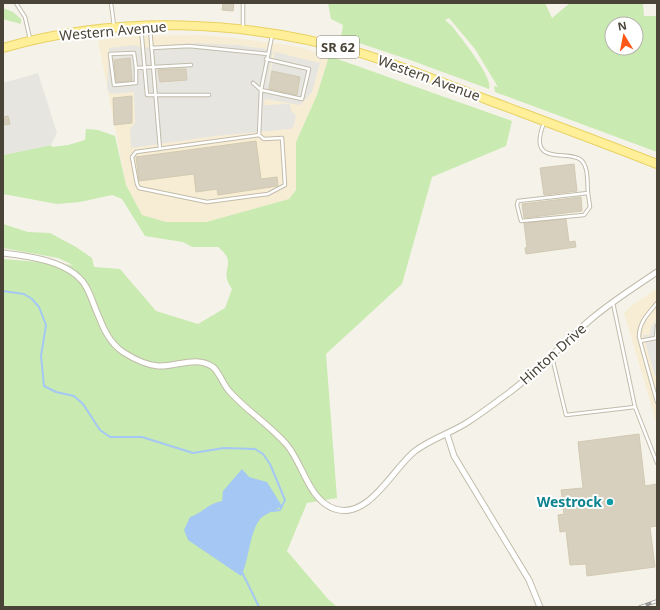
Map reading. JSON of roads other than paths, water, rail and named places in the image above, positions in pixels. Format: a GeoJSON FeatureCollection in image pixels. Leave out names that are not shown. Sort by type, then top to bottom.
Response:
{"type":"FeatureCollection","features":[{"type":"Feature","properties":{"kind":"main road","name":"Western Avenue"},"geometry":{"type":"LineString","coordinates":[[3,48],[114,28],[141,26],[202,26],[273,33],[361,54],[657,164]]}},
{"type":"Feature","properties":{"kind":"street","name":"Hinton Drive"},"geometry":{"type":"LineString","coordinates":[[3,253],[33,257],[69,269],[85,284],[106,334],[120,350],[141,362],[157,366],[171,366],[187,362],[202,362],[214,368],[228,391],[287,444],[300,464],[315,494],[323,502],[335,509],[349,510],[362,506],[388,482],[413,452],[428,442],[447,434],[470,421],[530,376],[590,320],[657,272]]}},
{"type":"Feature","properties":{"kind":"street"},"geometry":{"type":"LineString","coordinates":[[447,434],[454,456],[528,580],[540,607]]}},
{"type":"Feature","properties":{"kind":"lane"},"geometry":{"type":"LineString","coordinates":[[16,3],[25,17],[30,42]]}},
{"type":"Feature","properties":{"kind":"lane"},"geometry":{"type":"LineString","coordinates":[[110,3],[114,28]]}},
{"type":"Feature","properties":{"kind":"lane"},"geometry":{"type":"LineString","coordinates":[[243,29],[244,3]]}},
{"type":"Feature","properties":{"kind":"lane"},"geometry":{"type":"LineString","coordinates":[[141,26],[147,95],[208,94]]}},
{"type":"Feature","properties":{"kind":"lane"},"geometry":{"type":"LineString","coordinates":[[150,26],[152,67],[160,149]]}},
{"type":"Feature","properties":{"kind":"lane"},"geometry":{"type":"LineString","coordinates":[[259,135],[261,90],[266,59],[273,33]]}},
{"type":"Feature","properties":{"kind":"lane"},"geometry":{"type":"LineString","coordinates":[[151,48],[190,46],[268,54]]}},
{"type":"Feature","properties":{"kind":"lane"},"geometry":{"type":"LineString","coordinates":[[134,53],[136,68],[136,83],[114,85],[110,54],[134,53]]}},
{"type":"Feature","properties":{"kind":"lane"},"geometry":{"type":"LineString","coordinates":[[253,83],[261,90],[302,99],[308,69],[266,59]]}},
{"type":"Feature","properties":{"kind":"lane"},"geometry":{"type":"LineString","coordinates":[[136,68],[191,65]]}},
{"type":"Feature","properties":{"kind":"lane"},"geometry":{"type":"LineString","coordinates":[[544,121],[540,140],[543,150],[550,156],[577,157],[584,163],[590,207],[584,215],[525,222],[521,221],[518,201],[588,193]]}},
{"type":"Feature","properties":{"kind":"lane"},"geometry":{"type":"LineString","coordinates":[[259,135],[264,139],[282,138],[285,185],[268,194],[207,202],[139,188],[133,163],[133,154],[259,135]]}},
{"type":"Feature","properties":{"kind":"lane"},"geometry":{"type":"LineString","coordinates":[[613,303],[635,407],[657,462]]}},
{"type":"Feature","properties":{"kind":"lane"},"geometry":{"type":"LineString","coordinates":[[657,303],[643,319],[639,330],[640,341],[657,402]]}},
{"type":"Feature","properties":{"kind":"lane"},"geometry":{"type":"LineString","coordinates":[[640,341],[656,338],[657,326]]}},
{"type":"Feature","properties":{"kind":"lane"},"geometry":{"type":"LineString","coordinates":[[552,357],[566,415],[635,407]]}},
{"type":"Feature","properties":{"kind":"lane"},"geometry":{"type":"LineString","coordinates":[[652,384],[657,382]]}},
{"type":"Feature","properties":{"kind":"water"},"geometry":{"type":"Polygon","coordinates":[[[242,469],[249,477],[267,482],[282,506],[260,519],[253,533],[241,576],[188,540],[184,530],[190,517],[217,502],[222,501],[223,491],[242,469]]]}},
{"type":"Feature","properties":{"kind":"waterway"},"geometry":{"type":"LineString","coordinates":[[3,291],[24,294],[32,299],[39,307],[46,325],[41,356],[44,386],[56,392],[74,396],[83,404],[100,430],[110,437],[142,437],[193,453],[224,448],[255,449],[263,454],[270,464],[285,500],[280,510],[273,511]]}},
{"type":"Feature","properties":{"kind":"waterway"},"geometry":{"type":"LineString","coordinates":[[242,572],[259,607]]}},
{"type":"Feature","properties":{"kind":"railway"},"geometry":{"type":"LineString","coordinates":[[640,607],[657,601]]}},
{"type":"Feature","properties":{"kind":"place","name":"Westrock"},"geometry":{"type":"Point","coordinates":[610,502]}}]}
